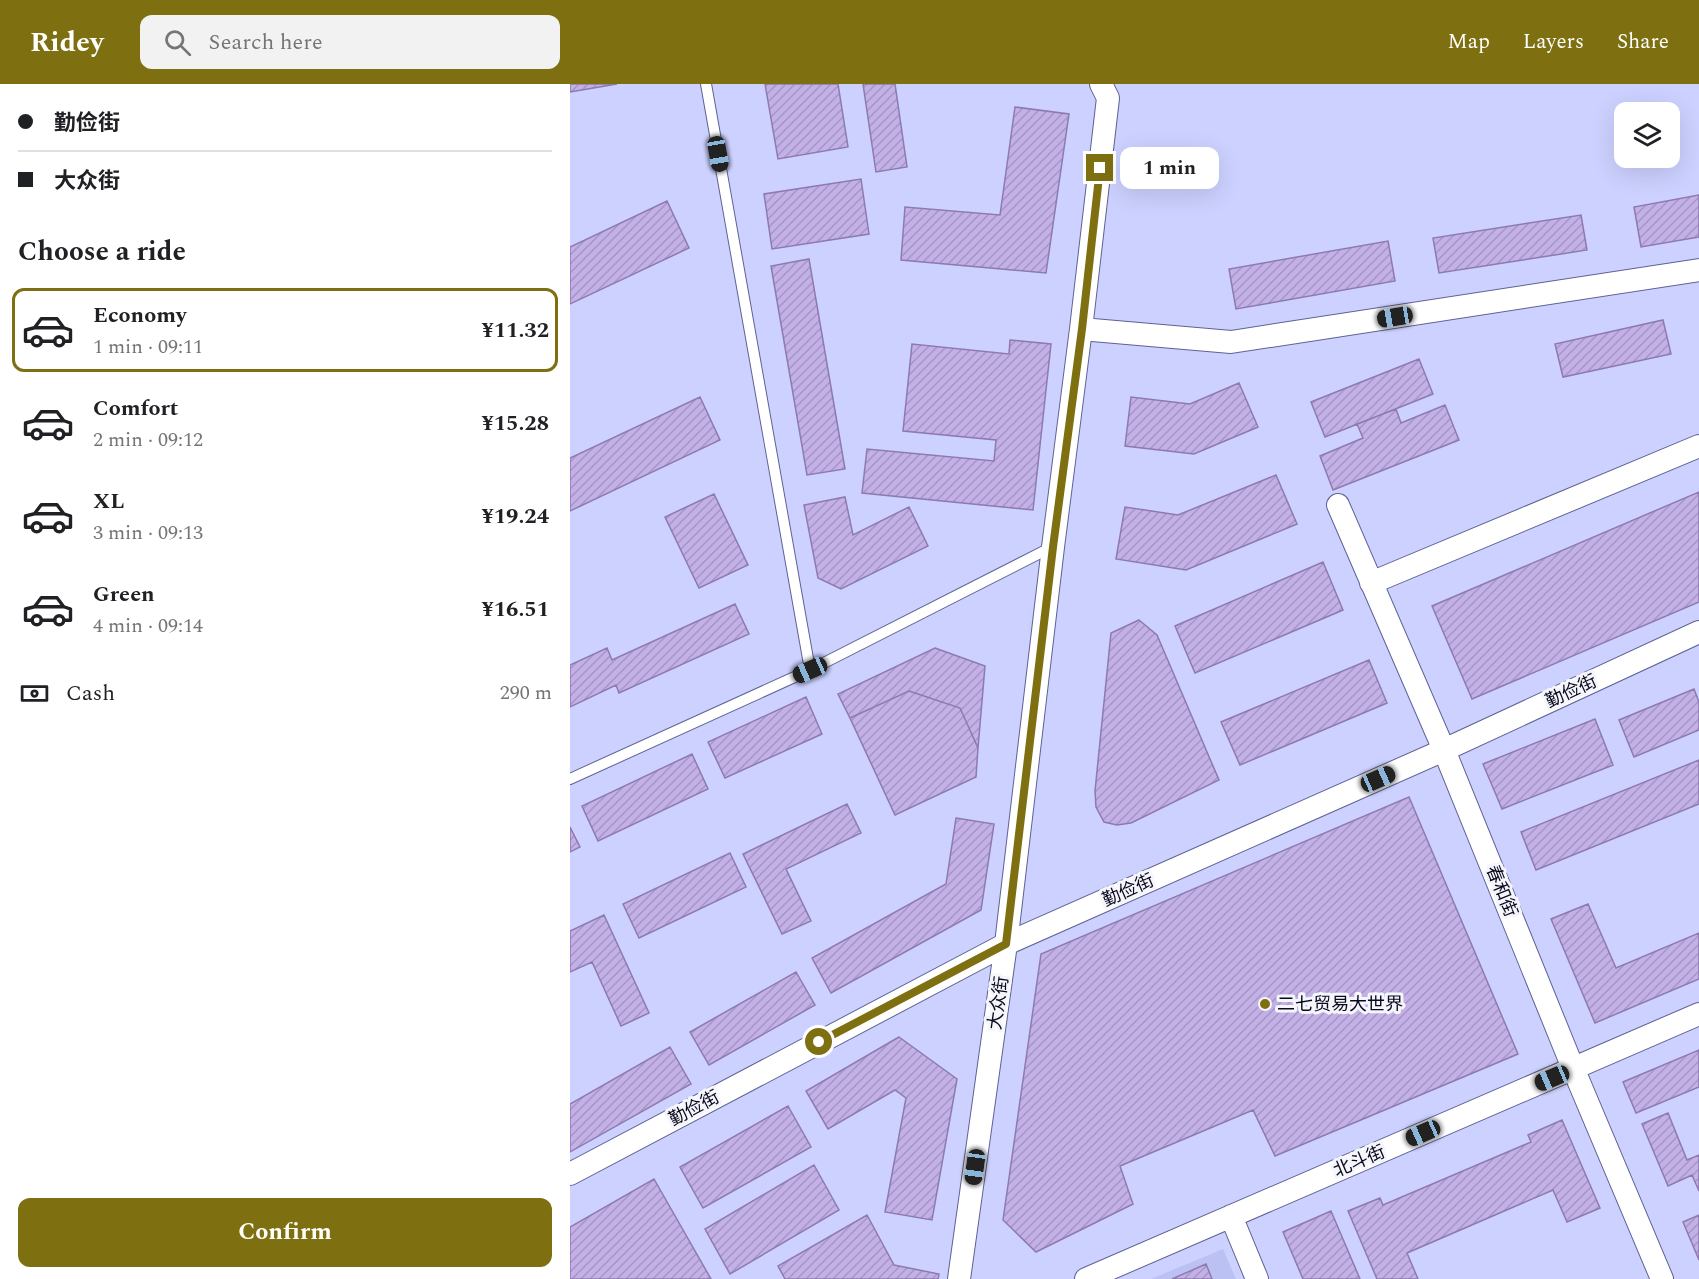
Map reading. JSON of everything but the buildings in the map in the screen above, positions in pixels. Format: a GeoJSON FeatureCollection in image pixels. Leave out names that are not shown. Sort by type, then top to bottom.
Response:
{"type":"FeatureCollection","features":[{"type":"Feature","properties":{"kind":"street","name":"大众街"},"geometry":{"type":"LineString","coordinates":[[959,1279],[1006,944],[1053,547],[1082,329],[1108,99],[1101,84]]}},
{"type":"Feature","properties":{"kind":"street"},"geometry":{"type":"LineString","coordinates":[[1082,329],[1231,342],[1699,270]]}},
{"type":"Feature","properties":{"kind":"street"},"geometry":{"type":"LineString","coordinates":[[1371,583],[1699,446]]}},
{"type":"Feature","properties":{"kind":"street","name":"春和街"},"geometry":{"type":"LineString","coordinates":[[1338,505],[1444,750],[1662,1279]]}},
{"type":"Feature","properties":{"kind":"street","name":"勤俭街"},"geometry":{"type":"LineString","coordinates":[[570,1174],[1006,944],[1444,750],[1699,632]]}},
{"type":"Feature","properties":{"kind":"street","name":"北斗街"},"geometry":{"type":"LineString","coordinates":[[1086,1279],[1699,1014]]}},
{"type":"Feature","properties":{"kind":"street"},"geometry":{"type":"LineString","coordinates":[[1230,1216],[1257,1279]]}},
{"type":"Feature","properties":{"kind":"lane"},"geometry":{"type":"LineString","coordinates":[[706,84],[810,670]]}},
{"type":"Feature","properties":{"kind":"lane"},"geometry":{"type":"LineString","coordinates":[[570,779],[810,670],[1053,547]]}},
{"type":"Feature","properties":{"kind":"shaded area"},"geometry":{"type":"Polygon","coordinates":[[[1223,1249],[1236,1279],[1151,1279],[1223,1249]]]}},
{"type":"Feature","properties":{"kind":"place","name":"二七贸易大世界"},"geometry":{"type":"Point","coordinates":[1265,1004]}},
{"type":"Feature","properties":{"kind":"route"},"geometry":{"type":"LineString","coordinates":[[819,1042],[1006,944],[1100,168]]}}]}
